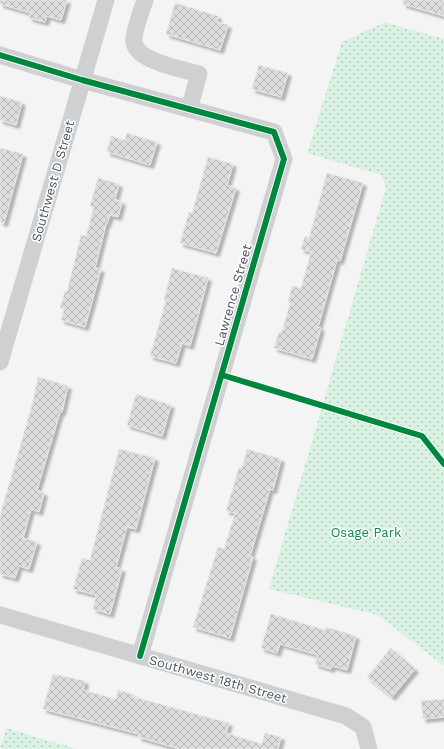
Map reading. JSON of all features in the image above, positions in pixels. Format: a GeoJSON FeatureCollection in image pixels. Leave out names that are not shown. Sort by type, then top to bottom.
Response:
{"type":"FeatureCollection","features":[{"type":"Feature","properties":{"kind":"street","name":"Southwest D Street"},"geometry":{"type":"LineString","coordinates":[[0,362],[106,0]]}},
{"type":"Feature","properties":{"kind":"street"},"geometry":{"type":"LineString","coordinates":[[145,0],[134,40],[135,49],[140,55],[151,60],[199,74],[189,109]]}},
{"type":"Feature","properties":{"kind":"street","name":"Lawrence Street"},"geometry":{"type":"LineString","coordinates":[[0,55],[82,80],[274,132],[284,159],[140,656]]}},
{"type":"Feature","properties":{"kind":"street","name":"Southwest 18th Street"},"geometry":{"type":"LineString","coordinates":[[0,615],[346,716],[363,727],[369,749]]}},
{"type":"Feature","properties":{"kind":"green space","name":"Osage Park"},"geometry":{"type":"Polygon","coordinates":[[[385,22],[444,39],[444,666],[378,615],[269,589],[386,187],[381,175],[307,153],[342,42],[385,22]]]}},
{"type":"Feature","properties":{"kind":"green space"},"geometry":{"type":"Polygon","coordinates":[[[6,728],[77,749],[0,749],[6,728]]]}},
{"type":"Feature","properties":{"kind":"building"},"geometry":{"type":"Polygon","coordinates":[[[0,0],[67,0],[61,20],[47,16],[45,22],[29,18],[31,13],[0,4],[0,0]]]}},
{"type":"Feature","properties":{"kind":"building"},"geometry":{"type":"Polygon","coordinates":[[[403,0],[444,0],[444,16],[403,4],[403,0]]]}},
{"type":"Feature","properties":{"kind":"building"},"geometry":{"type":"Polygon","coordinates":[[[175,3],[218,16],[217,22],[228,25],[220,50],[166,34],[175,3]]]}},
{"type":"Feature","properties":{"kind":"building"},"geometry":{"type":"Polygon","coordinates":[[[259,65],[288,73],[281,97],[252,89],[259,65]]]}},
{"type":"Feature","properties":{"kind":"building"},"geometry":{"type":"Polygon","coordinates":[[[0,96],[22,102],[16,125],[0,120],[0,96]]]}},
{"type":"Feature","properties":{"kind":"building"},"geometry":{"type":"Polygon","coordinates":[[[127,133],[157,142],[150,165],[107,152],[111,136],[125,140],[127,133]]]}},
{"type":"Feature","properties":{"kind":"building"},"geometry":{"type":"Polygon","coordinates":[[[0,148],[23,154],[4,223],[0,222],[0,148]]]}},
{"type":"Feature","properties":{"kind":"building"},"geometry":{"type":"Polygon","coordinates":[[[208,157],[233,164],[227,185],[236,188],[216,253],[180,243],[189,212],[192,213],[208,157]]]}},
{"type":"Feature","properties":{"kind":"building"},"geometry":{"type":"Polygon","coordinates":[[[327,173],[363,183],[340,261],[337,260],[318,327],[321,328],[312,359],[274,348],[279,332],[282,332],[290,303],[288,302],[292,286],[301,288],[311,252],[301,249],[305,236],[309,238],[327,173]]]}},
{"type":"Feature","properties":{"kind":"building"},"geometry":{"type":"Polygon","coordinates":[[[98,178],[119,184],[115,199],[122,202],[118,217],[110,215],[106,224],[95,268],[101,269],[85,327],[61,320],[64,309],[60,308],[65,291],[67,292],[81,235],[86,236],[94,207],[90,206],[98,178]]]}},
{"type":"Feature","properties":{"kind":"building"},"geometry":{"type":"Polygon","coordinates":[[[172,268],[208,278],[190,346],[182,343],[176,363],[150,356],[166,300],[164,300],[172,268]]]}},
{"type":"Feature","properties":{"kind":"building"},"geometry":{"type":"Polygon","coordinates":[[[38,377],[68,386],[62,412],[60,412],[37,490],[44,493],[39,512],[31,509],[23,538],[37,542],[29,569],[19,566],[15,578],[0,574],[0,516],[32,405],[38,377]]]}},
{"type":"Feature","properties":{"kind":"building"},"geometry":{"type":"Polygon","coordinates":[[[136,394],[171,405],[162,436],[127,425],[136,394]]]}},
{"type":"Feature","properties":{"kind":"building"},"geometry":{"type":"Polygon","coordinates":[[[119,449],[155,458],[136,529],[127,527],[116,567],[122,569],[110,614],[93,609],[96,595],[73,589],[82,558],[90,560],[119,449]]]}},
{"type":"Feature","properties":{"kind":"building"},"geometry":{"type":"Polygon","coordinates":[[[247,449],[281,459],[273,490],[270,489],[250,556],[253,557],[230,638],[193,627],[218,547],[224,549],[235,513],[226,511],[239,467],[242,468],[247,449]]]}},
{"type":"Feature","properties":{"kind":"building"},"geometry":{"type":"Polygon","coordinates":[[[271,614],[325,630],[326,627],[356,636],[347,670],[332,666],[331,669],[315,664],[318,655],[280,644],[277,653],[261,648],[271,614]]]}},
{"type":"Feature","properties":{"kind":"building"},"geometry":{"type":"Polygon","coordinates":[[[391,648],[415,669],[392,697],[367,677],[391,648]]]}},
{"type":"Feature","properties":{"kind":"building"},"geometry":{"type":"Polygon","coordinates":[[[53,674],[85,681],[83,690],[116,699],[118,690],[135,695],[134,697],[229,723],[226,733],[262,744],[265,733],[281,737],[278,749],[180,749],[138,737],[139,734],[43,709],[53,674]]]}},
{"type":"Feature","properties":{"kind":"building"},"geometry":{"type":"Polygon","coordinates":[[[444,699],[444,717],[423,719],[421,701],[444,699]]]}},
{"type":"Feature","properties":{"kind":"cycle path"},"geometry":{"type":"LineString","coordinates":[[0,55],[82,80],[274,132],[284,159],[140,656]]}},
{"type":"Feature","properties":{"kind":"cycle path"},"geometry":{"type":"LineString","coordinates":[[222,375],[422,436],[444,464]]}}]}
